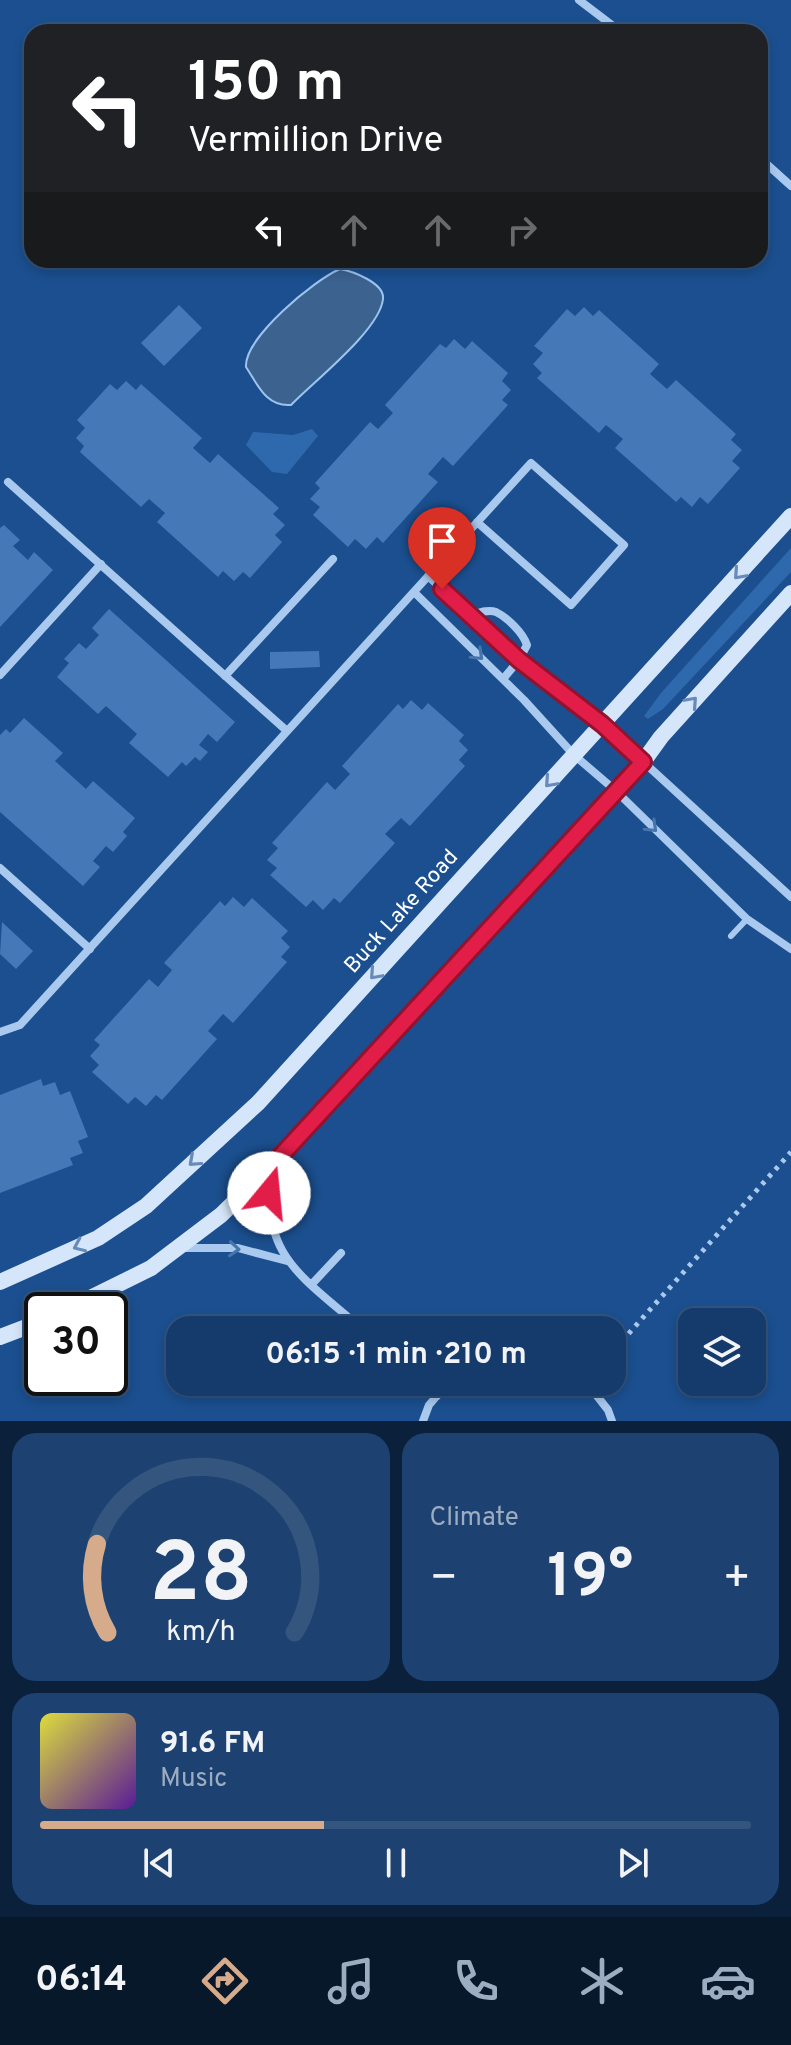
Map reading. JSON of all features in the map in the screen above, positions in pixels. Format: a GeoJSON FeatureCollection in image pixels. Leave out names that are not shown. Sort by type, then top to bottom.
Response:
{"type":"FeatureCollection","features":[{"type":"Feature","properties":{"kind":"main road","name":"Buck Lake Road"},"geometry":{"type":"LineString","coordinates":[[0,1282],[98,1238],[134,1214],[258,1103],[791,516]]}},
{"type":"Feature","properties":{"kind":"main road"},"geometry":{"type":"LineString","coordinates":[[102,1292],[151,1268],[178,1248],[221,1215],[275,1162],[643,762],[661,737],[791,593]]}},
{"type":"Feature","properties":{"kind":"main road"},"geometry":{"type":"LineString","coordinates":[[0,1337],[24,1328]]}},
{"type":"Feature","properties":{"kind":"street"},"geometry":{"type":"LineString","coordinates":[[579,0],[610,24]]}},
{"type":"Feature","properties":{"kind":"street"},"geometry":{"type":"LineString","coordinates":[[768,165],[791,186]]}},
{"type":"Feature","properties":{"kind":"street"},"geometry":{"type":"LineString","coordinates":[[0,1032],[20,1025],[90,949],[287,731],[414,592],[428,576],[477,522],[531,463],[624,545],[571,605],[477,522]]}},
{"type":"Feature","properties":{"kind":"street"},"geometry":{"type":"LineString","coordinates":[[8,482],[287,731]]}},
{"type":"Feature","properties":{"kind":"street"},"geometry":{"type":"LineString","coordinates":[[225,676],[333,559]]}},
{"type":"Feature","properties":{"kind":"street"},"geometry":{"type":"LineString","coordinates":[[0,675],[101,564]]}},
{"type":"Feature","properties":{"kind":"street"},"geometry":{"type":"LineString","coordinates":[[428,576],[519,660],[602,724],[791,897]]}},
{"type":"Feature","properties":{"kind":"street"},"geometry":{"type":"LineString","coordinates":[[414,592],[503,679],[574,755],[616,791],[747,919],[791,949]]}},
{"type":"Feature","properties":{"kind":"street"},"geometry":{"type":"LineString","coordinates":[[470,615],[496,612],[523,635],[527,645],[503,679]]}},
{"type":"Feature","properties":{"kind":"street"},"geometry":{"type":"LineString","coordinates":[[0,868],[90,949]]}},
{"type":"Feature","properties":{"kind":"street"},"geometry":{"type":"LineString","coordinates":[[275,1162],[269,1193],[269,1217],[274,1236],[288,1262],[347,1316]]}},
{"type":"Feature","properties":{"kind":"street"},"geometry":{"type":"LineString","coordinates":[[178,1248],[238,1248],[288,1262]]}},
{"type":"Feature","properties":{"kind":"street"},"geometry":{"type":"LineString","coordinates":[[312,1284],[341,1253]]}},
{"type":"Feature","properties":{"kind":"street"},"geometry":{"type":"LineString","coordinates":[[423,1421],[429,1405],[437,1396]]}},
{"type":"Feature","properties":{"kind":"street"},"geometry":{"type":"LineString","coordinates":[[597,1396],[612,1421]]}},
{"type":"Feature","properties":{"kind":"lane"},"geometry":{"type":"LineString","coordinates":[[731,936],[747,919]]}},
{"type":"Feature","properties":{"kind":"path"},"geometry":{"type":"LineString","coordinates":[[626,1336],[791,1152]]}},
{"type":"Feature","properties":{"kind":"shaded area"},"geometry":{"type":"Polygon","coordinates":[[[340,269],[359,275],[379,288],[383,299],[379,312],[344,355],[291,405],[269,399],[246,367],[248,355],[282,311],[340,269]]]}},
{"type":"Feature","properties":{"kind":"shaded area"},"geometry":{"type":"Polygon","coordinates":[[[312,429],[318,436],[287,474],[272,472],[246,445],[253,432],[293,435],[312,429]]]}},
{"type":"Feature","properties":{"kind":"shaded area"},"geometry":{"type":"Polygon","coordinates":[[[791,548],[791,572],[663,709],[648,719],[644,716],[661,693],[791,548]]]}},
{"type":"Feature","properties":{"kind":"building"},"geometry":{"type":"Polygon","coordinates":[[[179,305],[202,328],[164,366],[141,343],[179,305]]]}},
{"type":"Feature","properties":{"kind":"building"},"geometry":{"type":"Polygon","coordinates":[[[584,307],[593,316],[599,310],[659,364],[650,374],[667,389],[676,380],[736,434],[731,440],[742,450],[732,461],[740,468],[708,504],[700,497],[692,507],[681,497],[676,502],[615,448],[623,439],[606,425],[599,433],[537,378],[542,373],[533,364],[543,353],[534,346],[567,309],[575,316],[584,307]]]}},
{"type":"Feature","properties":{"kind":"building"},"geometry":{"type":"Polygon","coordinates":[[[454,339],[465,349],[472,341],[508,373],[502,381],[511,390],[502,400],[508,405],[453,466],[443,457],[428,474],[438,482],[383,543],[377,537],[366,549],[355,539],[348,547],[313,515],[320,507],[310,499],[320,488],[315,483],[370,422],[378,429],[393,413],[385,405],[440,344],[446,348],[454,339]]]}},
{"type":"Feature","properties":{"kind":"building"},"geometry":{"type":"Polygon","coordinates":[[[126,381],[136,390],[141,384],[202,438],[193,448],[210,463],[218,454],[279,508],[273,514],[285,525],[275,535],[282,542],[250,578],[243,572],[234,581],[223,571],[218,577],[157,522],[165,513],[149,499],[141,507],[80,452],[84,446],[76,438],[85,428],[77,420],[110,384],[117,390],[126,381]]]}},
{"type":"Feature","properties":{"kind":"building"},"geometry":{"type":"Polygon","coordinates":[[[4,525],[20,540],[13,546],[28,560],[34,552],[53,570],[0,627],[0,528],[4,525]]]}},
{"type":"Feature","properties":{"kind":"building"},"geometry":{"type":"Polygon","coordinates":[[[109,609],[235,722],[217,742],[208,734],[199,745],[208,752],[200,761],[195,757],[186,766],[182,762],[168,777],[129,743],[137,734],[106,706],[98,714],[57,677],[69,663],[64,659],[79,643],[86,649],[99,635],[92,628],[109,609]]]}},
{"type":"Feature","properties":{"kind":"building"},"geometry":{"type":"Polygon","coordinates":[[[319,651],[320,667],[270,669],[270,652],[319,651]]]}},
{"type":"Feature","properties":{"kind":"building"},"geometry":{"type":"Polygon","coordinates":[[[411,700],[422,710],[428,703],[464,735],[459,741],[468,750],[459,760],[465,766],[410,826],[401,818],[385,834],[395,843],[340,903],[334,898],[323,910],[313,900],[306,907],[270,875],[277,868],[267,860],[278,848],[272,843],[327,782],[335,790],[350,774],[342,766],[398,704],[403,709],[411,700]]]}},
{"type":"Feature","properties":{"kind":"building"},"geometry":{"type":"Polygon","coordinates":[[[24,718],[63,753],[55,761],[86,789],[93,781],[135,818],[123,832],[127,836],[113,852],[106,846],[93,861],[100,867],[83,886],[0,812],[0,735],[6,729],[10,733],[24,718]]]}},
{"type":"Feature","properties":{"kind":"building"},"geometry":{"type":"Polygon","coordinates":[[[233,897],[244,907],[252,898],[288,931],[281,938],[290,947],[281,957],[287,962],[233,1023],[223,1014],[208,1031],[217,1039],[162,1100],[156,1095],[146,1106],[135,1097],[128,1104],[92,1072],[99,1065],[90,1056],[100,1045],[94,1040],[149,979],[158,987],[172,970],[164,963],[220,901],[225,906],[233,897]]]}},
{"type":"Feature","properties":{"kind":"building"},"geometry":{"type":"Polygon","coordinates":[[[2,922],[33,951],[16,969],[0,954],[2,922]]]}},
{"type":"Feature","properties":{"kind":"building"},"geometry":{"type":"Polygon","coordinates":[[[41,1079],[43,1086],[55,1082],[60,1095],[70,1091],[88,1137],[78,1141],[83,1153],[70,1158],[73,1165],[0,1193],[0,1095],[41,1079]]]}},
{"type":"Feature","properties":{"kind":"route"},"geometry":{"type":"LineString","coordinates":[[269,1193],[275,1162],[643,762],[602,724],[519,660],[442,589]]}}]}
